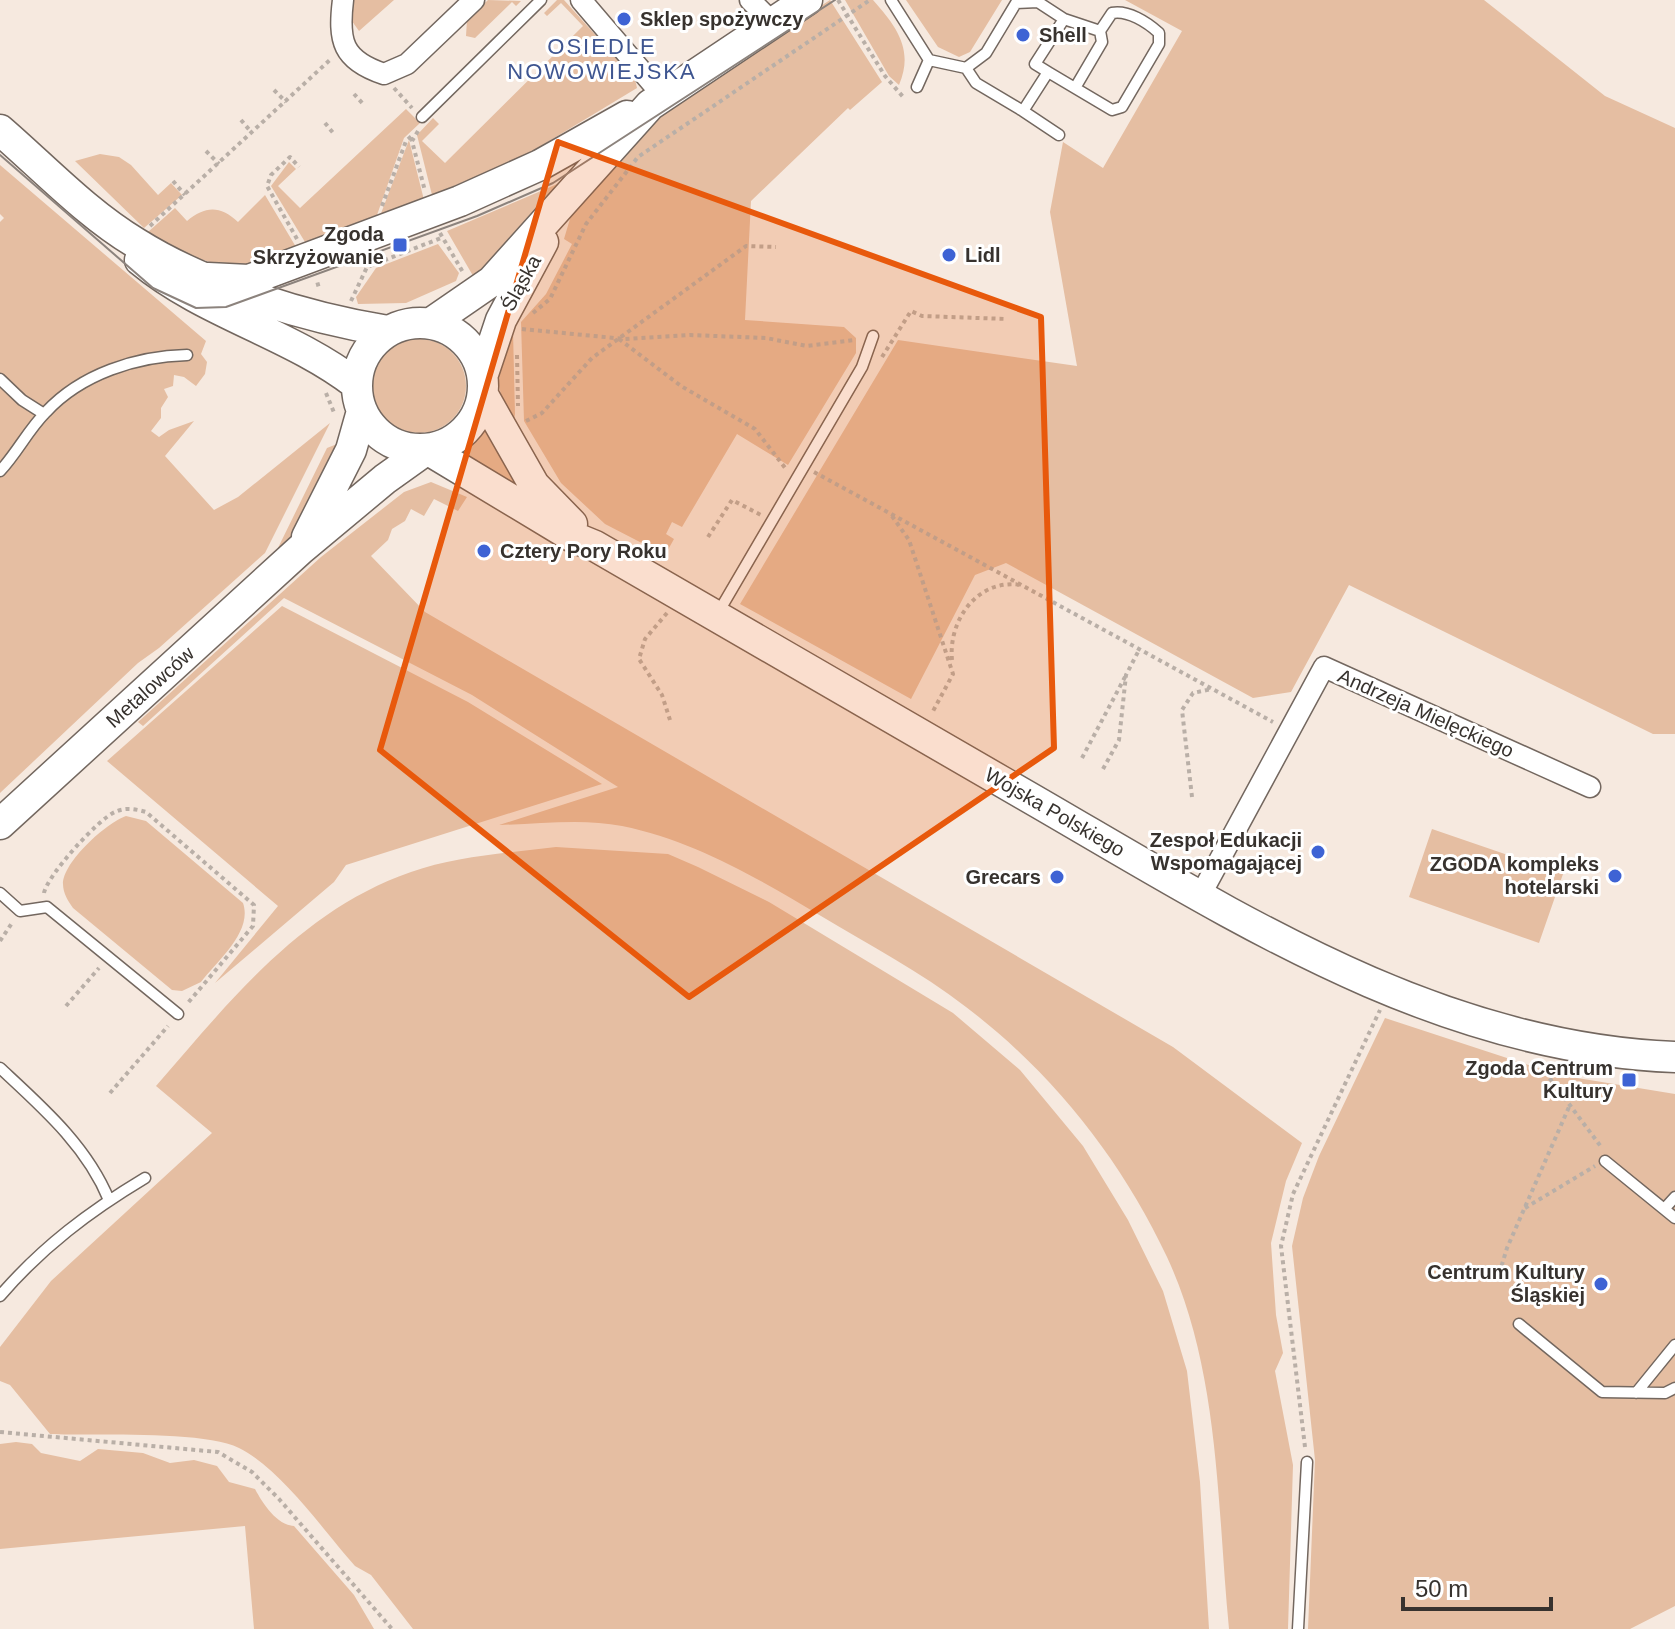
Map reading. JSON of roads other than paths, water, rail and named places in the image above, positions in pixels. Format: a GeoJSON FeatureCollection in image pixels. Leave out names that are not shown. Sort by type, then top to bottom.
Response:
{"type":"FeatureCollection","features":[{"type":"Feature","properties":{"kind":"street"},"geometry":{"type":"LineString","coordinates":[[343,0],[339,27],[343,47],[363,65],[379,73],[407,64],[474,0]]}},
{"type":"Feature","properties":{"kind":"street"},"geometry":{"type":"LineString","coordinates":[[208,278],[249,280],[460,201],[540,165],[657,101],[581,0]]}},
{"type":"Feature","properties":{"kind":"street"},"geometry":{"type":"LineString","coordinates":[[750,0],[773,23]]}},
{"type":"Feature","properties":{"kind":"street","name":"Śląska"},"geometry":{"type":"LineString","coordinates":[[431,323],[492,281],[657,101],[807,0]]}},
{"type":"Feature","properties":{"kind":"street"},"geometry":{"type":"LineString","coordinates":[[0,130],[81,202],[136,244],[208,278],[335,323],[388,331]]}},
{"type":"Feature","properties":{"kind":"street","name":"Śląska"},"geometry":{"type":"LineString","coordinates":[[483,384],[501,320],[568,196]]}},
{"type":"Feature","properties":{"kind":"street"},"geometry":{"type":"LineString","coordinates":[[81,202],[125,248],[180,291],[321,359],[359,397],[373,428],[388,441],[407,448],[427,449],[447,444],[464,432],[477,415],[483,384],[470,346],[446,327],[431,323],[401,325],[388,331],[368,350],[359,397],[351,450],[301,549]]}},
{"type":"Feature","properties":{"kind":"street","name":"Wojska Polskiego"},"geometry":{"type":"LineString","coordinates":[[483,384],[534,485],[595,546]]}},
{"type":"Feature","properties":{"kind":"street","name":"Wojska Polskiego"},"geometry":{"type":"LineString","coordinates":[[427,449],[573,537],[595,546],[715,617],[923,721],[1200,896],[1297,950],[1452,1015],[1539,1041],[1615,1054],[1675,1057]]}},
{"type":"Feature","properties":{"kind":"street","name":"Metalowców"},"geometry":{"type":"LineString","coordinates":[[0,824],[301,549],[385,479],[427,449]]}},
{"type":"Feature","properties":{"kind":"street","name":"Andrzeja Mielęckiego"},"geometry":{"type":"LineString","coordinates":[[1200,896],[1324,667],[1590,787]]}},
{"type":"Feature","properties":{"kind":"lane"},"geometry":{"type":"LineString","coordinates":[[422,117],[541,0]]}},
{"type":"Feature","properties":{"kind":"lane"},"geometry":{"type":"LineString","coordinates":[[891,0],[929,60],[966,68],[976,83],[1059,135]]}},
{"type":"Feature","properties":{"kind":"lane"},"geometry":{"type":"LineString","coordinates":[[966,68],[986,53],[1016,3],[1038,2],[1064,19],[1100,31]]}},
{"type":"Feature","properties":{"kind":"lane"},"geometry":{"type":"LineString","coordinates":[[1064,19],[1035,64],[1048,72],[1112,110],[1122,107],[1159,44],[1159,33],[1122,11],[1112,13],[1100,31],[1102,42],[1075,88]]}},
{"type":"Feature","properties":{"kind":"lane"},"geometry":{"type":"LineString","coordinates":[[917,87],[929,60]]}},
{"type":"Feature","properties":{"kind":"lane"},"geometry":{"type":"LineString","coordinates":[[1023,111],[1048,72]]}},
{"type":"Feature","properties":{"kind":"lane"},"geometry":{"type":"LineString","coordinates":[[715,617],[767,528],[808,469],[862,367],[873,336]]}},
{"type":"Feature","properties":{"kind":"lane"},"geometry":{"type":"LineString","coordinates":[[0,471],[44,414],[63,395],[112,370],[156,356],[187,355]]}},
{"type":"Feature","properties":{"kind":"lane"},"geometry":{"type":"LineString","coordinates":[[0,379],[22,400],[44,414]]}},
{"type":"Feature","properties":{"kind":"lane"},"geometry":{"type":"LineString","coordinates":[[0,893],[20,911],[47,907],[178,1014]]}},
{"type":"Feature","properties":{"kind":"lane"},"geometry":{"type":"LineString","coordinates":[[0,1068],[68,1135],[93,1169],[109,1200]]}},
{"type":"Feature","properties":{"kind":"lane"},"geometry":{"type":"LineString","coordinates":[[1605,1161],[1675,1218]]}},
{"type":"Feature","properties":{"kind":"lane"},"geometry":{"type":"LineString","coordinates":[[0,1296],[38,1254],[109,1200],[145,1178]]}},
{"type":"Feature","properties":{"kind":"lane"},"geometry":{"type":"LineString","coordinates":[[1665,1208],[1675,1197]]}},
{"type":"Feature","properties":{"kind":"lane"},"geometry":{"type":"LineString","coordinates":[[1519,1324],[1602,1392],[1665,1393],[1675,1388]]}},
{"type":"Feature","properties":{"kind":"lane"},"geometry":{"type":"LineString","coordinates":[[1636,1393],[1675,1345]]}},
{"type":"Feature","properties":{"kind":"lane"},"geometry":{"type":"LineString","coordinates":[[1298,1629],[1307,1462]]}},
{"type":"Feature","properties":{"kind":"tram line"},"geometry":{"type":"LineString","coordinates":[[0,155],[153,288],[196,308],[226,307],[477,216],[553,183],[835,0]]}},
{"type":"Feature","properties":{"kind":"place","name":"Sklep spożywczy"},"geometry":{"type":"Point","coordinates":[624,19]}},
{"type":"Feature","properties":{"kind":"place","name":"Shell"},"geometry":{"type":"Point","coordinates":[1023,35]}},
{"type":"Feature","properties":{"kind":"place","name":"Zgoda Skrzyżowanie"},"geometry":{"type":"Point","coordinates":[400,245]}},
{"type":"Feature","properties":{"kind":"place","name":"Lidl"},"geometry":{"type":"Point","coordinates":[949,255]}},
{"type":"Feature","properties":{"kind":"place","name":"Cztery Pory Roku"},"geometry":{"type":"Point","coordinates":[484,551]}},
{"type":"Feature","properties":{"kind":"place","name":"Zespoł Edukacji Wspomagającej"},"geometry":{"type":"Point","coordinates":[1318,852]}},
{"type":"Feature","properties":{"kind":"place","name":"ZGODA kompleks hotelarski"},"geometry":{"type":"Point","coordinates":[1615,876]}},
{"type":"Feature","properties":{"kind":"place","name":"Grecars"},"geometry":{"type":"Point","coordinates":[1057,877]}},
{"type":"Feature","properties":{"kind":"place","name":"Zgoda Centrum Kultury"},"geometry":{"type":"Point","coordinates":[1629,1080]}},
{"type":"Feature","properties":{"kind":"place","name":"Centrum Kultury Śląskiej"},"geometry":{"type":"Point","coordinates":[1601,1284]}},
{"type":"Feature","properties":{"kind":"district","name":"OSIEDLE NOWOWIEJSKA"},"geometry":{"type":"Point","coordinates":[602,58]}}]}
